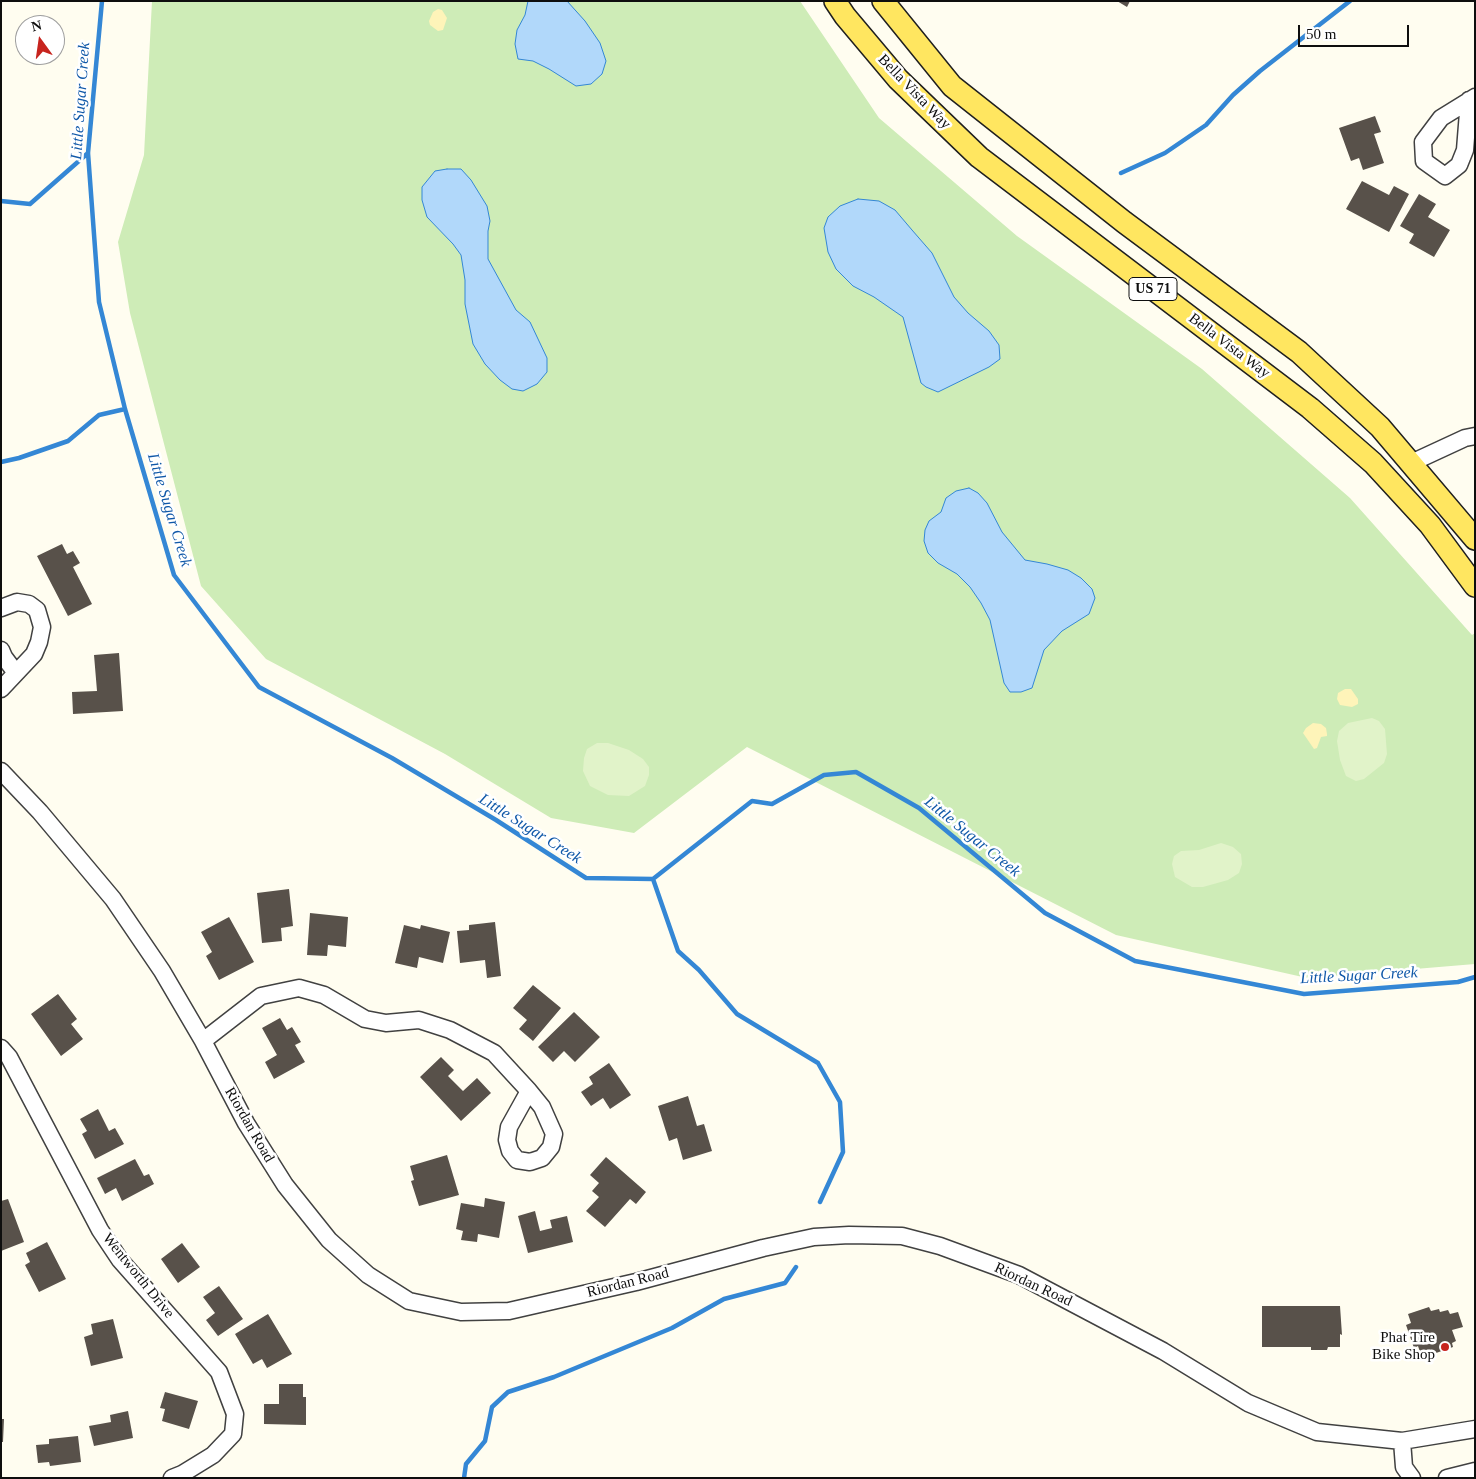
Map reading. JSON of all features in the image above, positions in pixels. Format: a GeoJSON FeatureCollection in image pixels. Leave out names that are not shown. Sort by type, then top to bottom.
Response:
{"type":"FeatureCollection","features":[{"type":"Feature","properties":{"kind":"main road","name":"Bella Vista Way"},"geometry":{"type":"LineString","coordinates":[[835,1],[845,16],[898,79],[979,157],[1310,408],[1373,463],[1430,525],[1475,586]]}},
{"type":"Feature","properties":{"kind":"main road","name":"Bella Vista Way"},"geometry":{"type":"LineString","coordinates":[[883,1],[952,86],[1124,222],[1299,352],[1380,427],[1475,540]]}},
{"type":"Feature","properties":{"kind":"street"},"geometry":{"type":"LineString","coordinates":[[1410,463],[1465,438],[1475,436]]}},
{"type":"Feature","properties":{"kind":"street"},"geometry":{"type":"LineString","coordinates":[[1,608],[16,602],[29,604],[37,610],[42,627],[34,654],[1,689]]}},
{"type":"Feature","properties":{"kind":"street"},"geometry":{"type":"LineString","coordinates":[[1,650],[16,672]]}},
{"type":"Feature","properties":{"kind":"street","name":"Riordan Road"},"geometry":{"type":"LineString","coordinates":[[1,771],[40,812],[113,899],[162,971],[203,1041],[246,1123],[285,1185],[329,1240],[368,1275],[409,1301],[461,1312],[509,1311],[636,1282],[763,1248],[814,1237],[849,1235],[902,1236],[940,1246],[1019,1275],[1163,1351],[1248,1403],[1317,1432],[1402,1441],[1475,1429]]}},
{"type":"Feature","properties":{"kind":"street"},"geometry":{"type":"LineString","coordinates":[[203,1041],[261,996],[299,988],[324,995],[365,1019],[386,1023],[419,1020],[450,1030],[494,1052],[529,1092]]}},
{"type":"Feature","properties":{"kind":"street","name":"Wentworth Drive"},"geometry":{"type":"LineString","coordinates":[[1,1048],[9,1057],[100,1230],[120,1260],[219,1372],[235,1414],[233,1434],[213,1455],[172,1478]]}},
{"type":"Feature","properties":{"kind":"street"},"geometry":{"type":"LineString","coordinates":[[1402,1441],[1404,1467],[1412,1478]]}},
{"type":"Feature","properties":{"kind":"street"},"geometry":{"type":"LineString","coordinates":[[1447,1478],[1475,1471]]}},
{"type":"Feature","properties":{"kind":"green space"},"geometry":{"type":"Polygon","coordinates":[[[152,1],[800,1],[879,118],[1017,236],[1202,369],[1350,498],[1472,635],[1475,633],[1475,964],[1307,978],[1116,935],[747,747],[634,833],[551,818],[445,754],[266,659],[201,586],[130,313],[118,242],[144,155],[152,1]]]}},
{"type":"Feature","properties":{"kind":"green space"},"geometry":{"type":"Polygon","coordinates":[[[1372,718],[1379,721],[1385,729],[1387,754],[1384,763],[1364,779],[1356,781],[1346,776],[1340,760],[1337,741],[1339,731],[1348,723],[1372,718]]]}},
{"type":"Feature","properties":{"kind":"green space"},"geometry":{"type":"Polygon","coordinates":[[[597,743],[608,743],[629,750],[643,759],[649,767],[649,775],[645,786],[629,796],[608,795],[590,786],[583,771],[584,758],[587,749],[597,743]]]}},
{"type":"Feature","properties":{"kind":"green space"},"geometry":{"type":"Polygon","coordinates":[[[1221,843],[1233,847],[1241,854],[1242,864],[1239,873],[1228,880],[1203,887],[1192,887],[1175,877],[1172,864],[1174,856],[1181,851],[1199,850],[1221,843]]]}},
{"type":"Feature","properties":{"kind":"sand"},"geometry":{"type":"Polygon","coordinates":[[[438,9],[442,10],[447,18],[443,30],[438,31],[430,25],[429,21],[433,12],[438,9]]]}},
{"type":"Feature","properties":{"kind":"sand"},"geometry":{"type":"Polygon","coordinates":[[[1345,689],[1351,689],[1358,699],[1358,704],[1352,707],[1340,705],[1337,699],[1338,693],[1345,689]]]}},
{"type":"Feature","properties":{"kind":"sand"},"geometry":{"type":"Polygon","coordinates":[[[1313,723],[1321,724],[1326,728],[1327,734],[1327,736],[1321,737],[1317,748],[1314,749],[1303,733],[1313,723]]]}},
{"type":"Feature","properties":{"kind":"water"},"geometry":{"type":"Polygon","coordinates":[[[528,1],[567,1],[585,21],[600,43],[606,61],[602,74],[591,84],[576,86],[533,61],[518,59],[515,44],[517,30],[525,15],[528,1]]]}},
{"type":"Feature","properties":{"kind":"water"},"geometry":{"type":"Polygon","coordinates":[[[461,169],[471,180],[487,206],[490,221],[488,259],[516,310],[530,322],[547,358],[547,372],[537,384],[523,391],[512,389],[500,380],[485,364],[473,344],[465,304],[465,280],[461,255],[427,217],[422,200],[422,187],[435,171],[461,169]]]}},
{"type":"Feature","properties":{"kind":"water"},"geometry":{"type":"Polygon","coordinates":[[[858,199],[879,201],[895,210],[932,253],[954,297],[968,313],[989,331],[999,345],[1000,359],[989,367],[938,392],[921,383],[903,317],[874,297],[853,286],[836,269],[828,252],[824,228],[828,217],[840,206],[858,199]]]}},
{"type":"Feature","properties":{"kind":"water"},"geometry":{"type":"Polygon","coordinates":[[[969,488],[978,493],[987,503],[1002,532],[1025,560],[1068,570],[1081,578],[1092,589],[1095,598],[1089,614],[1062,631],[1044,650],[1032,688],[1021,692],[1010,692],[1004,683],[990,620],[981,603],[970,587],[957,574],[938,563],[928,553],[924,541],[925,530],[929,521],[941,512],[946,498],[956,491],[969,488]]]}},
{"type":"Feature","properties":{"kind":"building"},"geometry":{"type":"Polygon","coordinates":[[[1117,1],[1130,1],[1127,7],[1117,1]]]}},
{"type":"Feature","properties":{"kind":"building"},"geometry":{"type":"Polygon","coordinates":[[[1375,116],[1381,132],[1374,134],[1384,163],[1363,170],[1359,158],[1351,161],[1339,128],[1375,116]]]}},
{"type":"Feature","properties":{"kind":"building"},"geometry":{"type":"Polygon","coordinates":[[[1362,181],[1389,195],[1394,186],[1409,194],[1389,232],[1346,209],[1362,181]]]}},
{"type":"Feature","properties":{"kind":"building"},"geometry":{"type":"Polygon","coordinates":[[[1419,194],[1436,204],[1428,217],[1450,230],[1434,257],[1409,243],[1414,234],[1400,226],[1419,194]]]}},
{"type":"Feature","properties":{"kind":"building"},"geometry":{"type":"Polygon","coordinates":[[[62,544],[67,554],[73,551],[80,563],[73,567],[92,604],[68,616],[37,556],[62,544]]]}},
{"type":"Feature","properties":{"kind":"building"},"geometry":{"type":"Polygon","coordinates":[[[119,653],[123,711],[73,714],[72,692],[97,691],[94,655],[119,653]]]}},
{"type":"Feature","properties":{"kind":"building"},"geometry":{"type":"Polygon","coordinates":[[[289,889],[293,926],[281,928],[282,941],[262,943],[257,893],[289,889]]]}},
{"type":"Feature","properties":{"kind":"building"},"geometry":{"type":"Polygon","coordinates":[[[310,913],[348,917],[346,947],[328,945],[327,956],[307,955],[310,913]]]}},
{"type":"Feature","properties":{"kind":"building"},"geometry":{"type":"Polygon","coordinates":[[[229,917],[254,962],[219,980],[206,956],[212,952],[201,932],[229,917]]]}},
{"type":"Feature","properties":{"kind":"building"},"geometry":{"type":"Polygon","coordinates":[[[495,922],[501,976],[487,978],[485,960],[460,963],[457,931],[469,930],[469,925],[495,922]]]}},
{"type":"Feature","properties":{"kind":"building"},"geometry":{"type":"Polygon","coordinates":[[[404,925],[420,929],[421,925],[450,932],[443,963],[419,957],[417,968],[395,963],[404,925]]]}},
{"type":"Feature","properties":{"kind":"building"},"geometry":{"type":"Polygon","coordinates":[[[533,985],[561,1008],[533,1041],[519,1029],[527,1020],[513,1008],[533,985]]]}},
{"type":"Feature","properties":{"kind":"building"},"geometry":{"type":"Polygon","coordinates":[[[58,994],[77,1019],[71,1024],[83,1039],[61,1056],[31,1014],[58,994]]]}},
{"type":"Feature","properties":{"kind":"building"},"geometry":{"type":"Polygon","coordinates":[[[574,1012],[600,1037],[575,1062],[564,1051],[553,1062],[538,1047],[574,1012]]]}},
{"type":"Feature","properties":{"kind":"building"},"geometry":{"type":"Polygon","coordinates":[[[280,1018],[287,1030],[292,1027],[301,1042],[295,1045],[305,1062],[274,1079],[265,1062],[277,1055],[262,1028],[280,1018]]]}},
{"type":"Feature","properties":{"kind":"building"},"geometry":{"type":"Polygon","coordinates":[[[441,1057],[454,1070],[448,1076],[463,1091],[477,1078],[491,1093],[461,1121],[420,1077],[441,1057]]]}},
{"type":"Feature","properties":{"kind":"building"},"geometry":{"type":"Polygon","coordinates":[[[609,1063],[631,1095],[610,1109],[603,1098],[591,1106],[581,1092],[593,1084],[589,1077],[609,1063]]]}},
{"type":"Feature","properties":{"kind":"building"},"geometry":{"type":"Polygon","coordinates":[[[688,1096],[697,1126],[704,1124],[712,1151],[683,1160],[677,1138],[669,1141],[658,1106],[688,1096]]]}},
{"type":"Feature","properties":{"kind":"building"},"geometry":{"type":"Polygon","coordinates":[[[98,1109],[109,1131],[115,1128],[124,1144],[95,1159],[82,1134],[87,1131],[80,1119],[98,1109]]]}},
{"type":"Feature","properties":{"kind":"building"},"geometry":{"type":"Polygon","coordinates":[[[447,1155],[459,1195],[419,1206],[411,1181],[414,1180],[410,1166],[447,1155]]]}},
{"type":"Feature","properties":{"kind":"building"},"geometry":{"type":"Polygon","coordinates":[[[606,1157],[646,1192],[636,1204],[630,1199],[605,1227],[586,1211],[599,1197],[592,1191],[599,1183],[590,1175],[606,1157]]]}},
{"type":"Feature","properties":{"kind":"building"},"geometry":{"type":"Polygon","coordinates":[[[135,1159],[144,1176],[149,1174],[154,1184],[122,1201],[116,1188],[105,1194],[97,1178],[135,1159]]]}},
{"type":"Feature","properties":{"kind":"building"},"geometry":{"type":"Polygon","coordinates":[[[485,1198],[505,1202],[499,1238],[478,1234],[477,1242],[461,1240],[463,1231],[456,1229],[461,1203],[484,1207],[485,1198]]]}},
{"type":"Feature","properties":{"kind":"building"},"geometry":{"type":"Polygon","coordinates":[[[8,1199],[24,1242],[1,1251],[1,1201],[8,1199]]]}},
{"type":"Feature","properties":{"kind":"building"},"geometry":{"type":"Polygon","coordinates":[[[535,1211],[540,1231],[552,1228],[550,1220],[567,1216],[573,1242],[528,1253],[518,1216],[535,1211]]]}},
{"type":"Feature","properties":{"kind":"building"},"geometry":{"type":"Polygon","coordinates":[[[47,1242],[66,1279],[39,1292],[25,1265],[30,1262],[26,1253],[47,1242]]]}},
{"type":"Feature","properties":{"kind":"building"},"geometry":{"type":"Polygon","coordinates":[[[182,1243],[200,1267],[178,1283],[161,1259],[182,1243]]]}},
{"type":"Feature","properties":{"kind":"building"},"geometry":{"type":"Polygon","coordinates":[[[219,1286],[243,1319],[218,1336],[206,1320],[215,1313],[203,1297],[219,1286]]]}},
{"type":"Feature","properties":{"kind":"building"},"geometry":{"type":"Polygon","coordinates":[[[1262,1306],[1340,1306],[1342,1335],[1340,1334],[1340,1347],[1328,1347],[1327,1350],[1311,1350],[1311,1347],[1262,1347],[1262,1306]]]}},
{"type":"Feature","properties":{"kind":"building"},"geometry":{"type":"Polygon","coordinates":[[[1429,1307],[1431,1311],[1439,1309],[1440,1312],[1448,1310],[1450,1314],[1458,1312],[1463,1327],[1452,1330],[1456,1341],[1452,1343],[1453,1347],[1422,1358],[1418,1346],[1414,1348],[1406,1325],[1411,1323],[1408,1314],[1429,1307]]]}},
{"type":"Feature","properties":{"kind":"building"},"geometry":{"type":"Polygon","coordinates":[[[268,1314],[292,1354],[267,1368],[262,1359],[253,1364],[235,1334],[268,1314]]]}},
{"type":"Feature","properties":{"kind":"building"},"geometry":{"type":"Polygon","coordinates":[[[113,1319],[123,1358],[91,1366],[84,1337],[93,1334],[91,1324],[113,1319]]]}},
{"type":"Feature","properties":{"kind":"building"},"geometry":{"type":"Polygon","coordinates":[[[279,1384],[303,1384],[303,1397],[306,1397],[306,1425],[264,1424],[264,1404],[279,1404],[279,1384]]]}},
{"type":"Feature","properties":{"kind":"building"},"geometry":{"type":"Polygon","coordinates":[[[165,1392],[198,1401],[189,1429],[162,1421],[165,1409],[160,1408],[165,1392]]]}},
{"type":"Feature","properties":{"kind":"building"},"geometry":{"type":"Polygon","coordinates":[[[128,1411],[133,1438],[94,1446],[89,1426],[111,1422],[110,1415],[128,1411]]]}},
{"type":"Feature","properties":{"kind":"building"},"geometry":{"type":"Polygon","coordinates":[[[1,1419],[4,1419],[3,1442],[1,1442],[1,1419]]]}},
{"type":"Feature","properties":{"kind":"building"},"geometry":{"type":"Polygon","coordinates":[[[78,1436],[81,1462],[50,1466],[49,1462],[38,1463],[36,1445],[49,1444],[49,1439],[78,1436]]]}},
{"type":"Feature","properties":{"kind":"waterway","name":"Little Sugar Creek"},"geometry":{"type":"LineString","coordinates":[[102,1],[88,153],[99,302],[125,409],[174,575],[259,687],[392,758],[496,820],[586,878],[653,879],[752,801],[772,804],[824,775],[856,772],[919,808],[1045,913],[1135,961],[1304,994],[1458,982],[1475,977]]}},
{"type":"Feature","properties":{"kind":"waterway"},"geometry":{"type":"LineString","coordinates":[[1121,173],[1165,153],[1206,125],[1233,95],[1260,71],[1350,1]]}},
{"type":"Feature","properties":{"kind":"waterway"},"geometry":{"type":"LineString","coordinates":[[1,201],[30,204],[88,153]]}},
{"type":"Feature","properties":{"kind":"waterway"},"geometry":{"type":"LineString","coordinates":[[1,462],[19,458],[68,441],[99,415],[125,409]]}},
{"type":"Feature","properties":{"kind":"waterway"},"geometry":{"type":"LineString","coordinates":[[653,879],[678,951],[699,970],[737,1014],[818,1063],[840,1102],[843,1152],[820,1202]]}},
{"type":"Feature","properties":{"kind":"waterway"},"geometry":{"type":"LineString","coordinates":[[464,1478],[466,1464],[485,1441],[492,1407],[508,1392],[554,1377],[672,1328],[724,1299],[785,1283],[796,1267]]}},
{"type":"Feature","properties":{"kind":"place","name":"Phat Tire Bike Shop"},"geometry":{"type":"Point","coordinates":[1445,1347]}}]}
